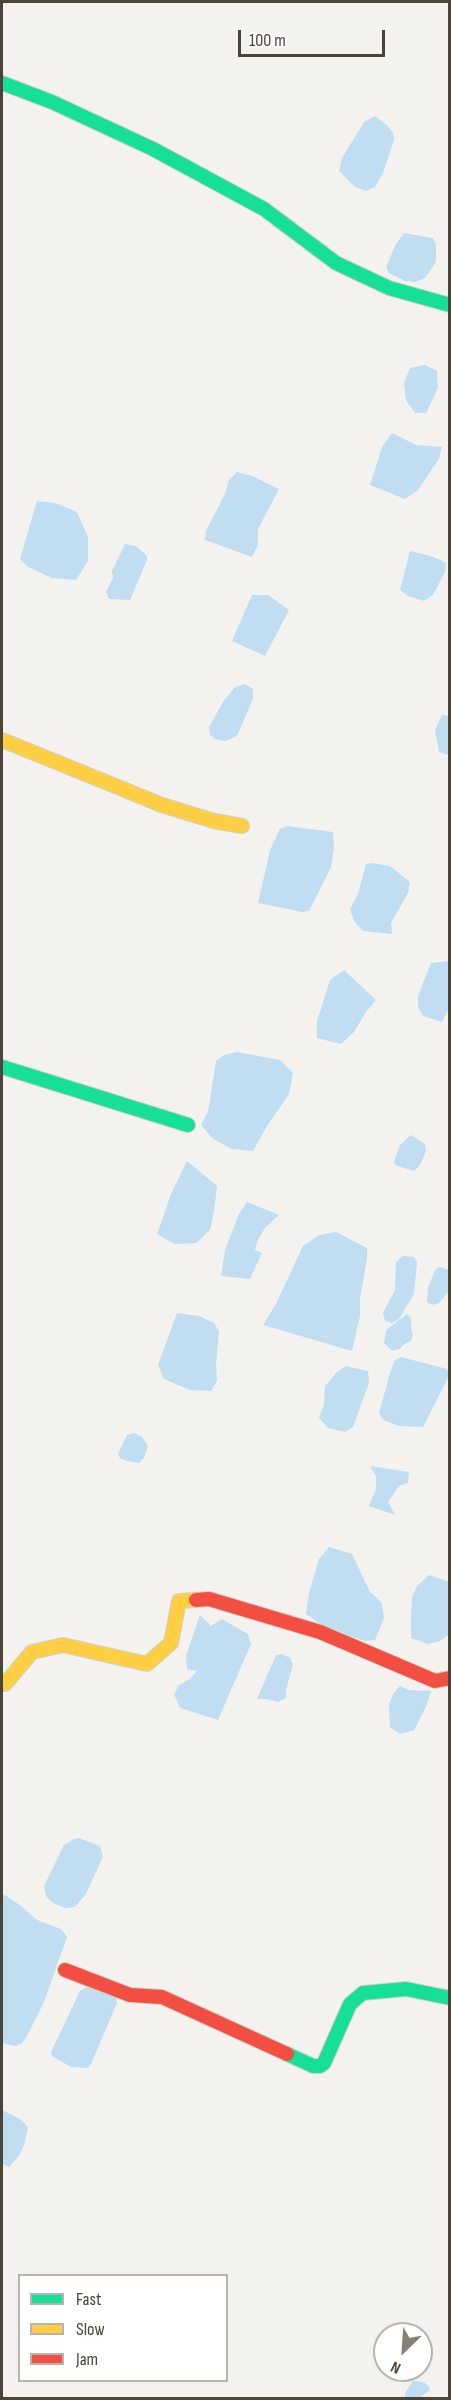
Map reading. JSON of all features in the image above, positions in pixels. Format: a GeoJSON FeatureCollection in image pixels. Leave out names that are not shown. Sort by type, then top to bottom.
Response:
{"type":"FeatureCollection","features":[{"type":"Feature","properties":{"kind":"street"},"geometry":{"type":"LineString","coordinates":[[2,83],[51,102],[153,148],[264,209],[336,263],[389,288],[450,305]]}},
{"type":"Feature","properties":{"kind":"street"},"geometry":{"type":"LineString","coordinates":[[2,740],[162,805],[214,821],[242,826]]}},
{"type":"Feature","properties":{"kind":"street"},"geometry":{"type":"LineString","coordinates":[[2,1067],[188,1125]]}},
{"type":"Feature","properties":{"kind":"street"},"geometry":{"type":"LineString","coordinates":[[2,1684],[5,1684],[32,1652],[63,1645],[147,1664],[171,1643],[179,1601],[209,1599],[320,1632],[435,1681],[450,1678]]}},
{"type":"Feature","properties":{"kind":"street"},"geometry":{"type":"LineString","coordinates":[[65,1970],[130,1995],[162,1997],[313,2066],[320,2066],[324,2063],[350,2004],[363,1993],[406,1989],[450,1998]]}},
{"type":"Feature","properties":{"kind":"water"},"geometry":{"type":"Polygon","coordinates":[[[375,116],[387,125],[393,133],[394,140],[383,173],[375,187],[366,191],[355,187],[339,171],[342,158],[364,122],[375,116]]]}},
{"type":"Feature","properties":{"kind":"water"},"geometry":{"type":"Polygon","coordinates":[[[404,233],[433,238],[436,244],[436,262],[425,278],[415,282],[405,281],[389,273],[386,267],[396,244],[404,233]]]}},
{"type":"Feature","properties":{"kind":"water"},"geometry":{"type":"Polygon","coordinates":[[[425,365],[437,371],[438,388],[426,413],[415,413],[406,400],[404,383],[410,368],[425,365]]]}},
{"type":"Feature","properties":{"kind":"water"},"geometry":{"type":"Polygon","coordinates":[[[392,433],[416,445],[442,447],[439,459],[417,491],[405,499],[370,485],[382,447],[392,433]]]}},
{"type":"Feature","properties":{"kind":"water"},"geometry":{"type":"Polygon","coordinates":[[[237,472],[252,476],[279,489],[258,529],[258,545],[252,557],[205,540],[206,531],[225,494],[229,480],[237,472]]]}},
{"type":"Feature","properties":{"kind":"water"},"geometry":{"type":"Polygon","coordinates":[[[37,501],[55,503],[77,512],[88,537],[88,561],[76,580],[52,578],[28,567],[20,559],[37,501]]]}},
{"type":"Feature","properties":{"kind":"water"},"geometry":{"type":"Polygon","coordinates":[[[125,544],[136,546],[147,556],[147,560],[130,600],[109,599],[106,592],[113,578],[112,571],[125,544]]]}},
{"type":"Feature","properties":{"kind":"water"},"geometry":{"type":"Polygon","coordinates":[[[410,551],[434,557],[446,563],[445,572],[433,595],[424,601],[408,596],[400,590],[410,551]]]}},
{"type":"Feature","properties":{"kind":"water"},"geometry":{"type":"Polygon","coordinates":[[[252,595],[268,595],[289,610],[265,656],[232,641],[252,595]]]}},
{"type":"Feature","properties":{"kind":"water"},"geometry":{"type":"Polygon","coordinates":[[[245,684],[253,689],[253,699],[237,736],[225,741],[215,739],[210,735],[209,727],[223,702],[235,687],[245,684]]]}},
{"type":"Feature","properties":{"kind":"water"},"geometry":{"type":"Polygon","coordinates":[[[442,715],[449,716],[449,755],[439,752],[435,730],[442,715]]]}},
{"type":"Feature","properties":{"kind":"water"},"geometry":{"type":"Polygon","coordinates":[[[287,826],[333,832],[334,849],[331,867],[309,911],[302,912],[258,903],[270,850],[280,829],[287,826]]]}},
{"type":"Feature","properties":{"kind":"water"},"geometry":{"type":"Polygon","coordinates":[[[366,864],[390,866],[410,882],[408,893],[391,923],[392,934],[363,931],[354,921],[350,909],[358,894],[366,864]]]}},
{"type":"Feature","properties":{"kind":"water"},"geometry":{"type":"Polygon","coordinates":[[[449,961],[449,1008],[442,1022],[423,1016],[418,1007],[418,996],[431,963],[449,961]]]}},
{"type":"Feature","properties":{"kind":"water"},"geometry":{"type":"Polygon","coordinates":[[[344,970],[376,1000],[354,1032],[341,1044],[317,1038],[317,1021],[330,980],[344,970]]]}},
{"type":"Feature","properties":{"kind":"water"},"geometry":{"type":"Polygon","coordinates":[[[237,1052],[280,1060],[293,1073],[289,1094],[253,1151],[232,1149],[213,1139],[201,1125],[208,1112],[216,1061],[224,1055],[237,1052]]]}},
{"type":"Feature","properties":{"kind":"water"},"geometry":{"type":"Polygon","coordinates":[[[411,1135],[425,1144],[426,1151],[420,1165],[414,1171],[395,1165],[394,1161],[400,1145],[411,1135]]]}},
{"type":"Feature","properties":{"kind":"water"},"geometry":{"type":"Polygon","coordinates":[[[187,1161],[217,1186],[214,1212],[210,1230],[196,1243],[175,1244],[157,1234],[171,1194],[187,1161]]]}},
{"type":"Feature","properties":{"kind":"water"},"geometry":{"type":"Polygon","coordinates":[[[247,1202],[279,1215],[265,1228],[258,1240],[255,1250],[262,1253],[250,1279],[221,1276],[225,1250],[239,1214],[247,1202]]]}},
{"type":"Feature","properties":{"kind":"water"},"geometry":{"type":"Polygon","coordinates":[[[336,1232],[367,1248],[360,1316],[352,1351],[263,1325],[276,1304],[303,1246],[319,1235],[336,1232]]]}},
{"type":"Feature","properties":{"kind":"water"},"geometry":{"type":"Polygon","coordinates":[[[403,1256],[414,1257],[417,1262],[414,1294],[399,1319],[392,1323],[385,1321],[383,1313],[395,1290],[396,1262],[403,1256]]]}},
{"type":"Feature","properties":{"kind":"water"},"geometry":{"type":"Polygon","coordinates":[[[439,1267],[449,1270],[449,1291],[439,1303],[432,1305],[427,1302],[428,1288],[435,1270],[439,1267]]]}},
{"type":"Feature","properties":{"kind":"water"},"geometry":{"type":"Polygon","coordinates":[[[177,1313],[199,1316],[214,1323],[219,1331],[217,1381],[211,1391],[190,1390],[164,1379],[158,1365],[177,1313]]]}},
{"type":"Feature","properties":{"kind":"water"},"geometry":{"type":"Polygon","coordinates":[[[407,1314],[411,1318],[413,1335],[411,1341],[400,1349],[392,1351],[384,1343],[386,1330],[407,1314]]]}},
{"type":"Feature","properties":{"kind":"water"},"geometry":{"type":"Polygon","coordinates":[[[401,1357],[447,1369],[449,1376],[423,1427],[399,1426],[383,1420],[379,1413],[395,1360],[401,1357]]]}},
{"type":"Feature","properties":{"kind":"water"},"geometry":{"type":"Polygon","coordinates":[[[346,1366],[368,1371],[369,1383],[353,1427],[345,1432],[328,1428],[319,1418],[324,1404],[325,1386],[337,1372],[346,1366]]]}},
{"type":"Feature","properties":{"kind":"water"},"geometry":{"type":"Polygon","coordinates":[[[134,1433],[142,1437],[148,1446],[144,1458],[139,1463],[120,1458],[118,1454],[127,1435],[134,1433]]]}},
{"type":"Feature","properties":{"kind":"water"},"geometry":{"type":"Polygon","coordinates":[[[370,1466],[409,1472],[408,1483],[399,1486],[388,1502],[395,1515],[369,1506],[376,1489],[376,1476],[370,1466]]]}},
{"type":"Feature","properties":{"kind":"water"},"geometry":{"type":"Polygon","coordinates":[[[329,1547],[352,1554],[370,1592],[382,1603],[384,1618],[375,1640],[365,1641],[326,1628],[306,1614],[309,1593],[319,1559],[329,1547]]]}},
{"type":"Feature","properties":{"kind":"water"},"geometry":{"type":"Polygon","coordinates":[[[429,1575],[449,1582],[450,1634],[440,1641],[428,1644],[411,1638],[411,1614],[412,1597],[417,1586],[429,1575]]]}},
{"type":"Feature","properties":{"kind":"water"},"geometry":{"type":"Polygon","coordinates":[[[200,1615],[211,1626],[222,1619],[248,1634],[251,1644],[218,1720],[180,1708],[174,1694],[179,1685],[190,1679],[197,1671],[187,1669],[186,1656],[200,1615]]]}},
{"type":"Feature","properties":{"kind":"water"},"geometry":{"type":"Polygon","coordinates":[[[282,1654],[290,1658],[293,1664],[286,1698],[278,1702],[257,1699],[276,1655],[282,1654]]]}},
{"type":"Feature","properties":{"kind":"water"},"geometry":{"type":"Polygon","coordinates":[[[400,1686],[409,1690],[431,1691],[426,1707],[414,1730],[400,1734],[390,1727],[389,1704],[393,1694],[400,1686]]]}},
{"type":"Feature","properties":{"kind":"water"},"geometry":{"type":"Polygon","coordinates":[[[79,1838],[100,1846],[103,1857],[86,1894],[75,1907],[65,1908],[53,1903],[46,1896],[44,1886],[64,1845],[79,1838]]]}},
{"type":"Feature","properties":{"kind":"water"},"geometry":{"type":"Polygon","coordinates":[[[5,1895],[37,1920],[61,1929],[67,1937],[44,2002],[28,2034],[22,2043],[16,2046],[2,2043],[2,1896],[5,1895]]]}},
{"type":"Feature","properties":{"kind":"water"},"geometry":{"type":"Polygon","coordinates":[[[92,1984],[116,1997],[117,2003],[91,2064],[88,2068],[71,2067],[52,2056],[51,2052],[80,1991],[92,1984]]]}},
{"type":"Feature","properties":{"kind":"water"},"geometry":{"type":"Polygon","coordinates":[[[2,2110],[20,2119],[28,2127],[20,2154],[9,2167],[2,2164],[2,2110]]]}},
{"type":"Feature","properties":{"kind":"water"},"geometry":{"type":"Polygon","coordinates":[[[412,2382],[424,2382],[430,2388],[419,2398],[405,2398],[405,2393],[412,2382]]]}},
{"type":"Feature","properties":{"kind":"traffic: fast"},"geometry":{"type":"LineString","coordinates":[[2,83],[52,102],[153,149],[264,209],[336,263],[389,288],[450,305]]}},
{"type":"Feature","properties":{"kind":"traffic: fast"},"geometry":{"type":"LineString","coordinates":[[2,1067],[188,1125]]}},
{"type":"Feature","properties":{"kind":"traffic: fast"},"geometry":{"type":"LineString","coordinates":[[287,2054],[313,2066],[320,2066],[324,2063],[350,2004],[363,1993],[406,1989],[450,1998]]}},
{"type":"Feature","properties":{"kind":"traffic: slow"},"geometry":{"type":"LineString","coordinates":[[2,740],[162,805],[214,821],[242,826]]}},
{"type":"Feature","properties":{"kind":"traffic: slow"},"geometry":{"type":"LineString","coordinates":[[2,1684],[5,1684],[32,1652],[63,1645],[147,1664],[171,1643],[179,1601],[196,1600]]}},
{"type":"Feature","properties":{"kind":"traffic: jam"},"geometry":{"type":"LineString","coordinates":[[196,1600],[209,1599],[320,1632],[435,1681],[450,1678]]}},
{"type":"Feature","properties":{"kind":"traffic: jam"},"geometry":{"type":"LineString","coordinates":[[65,1970],[130,1995],[162,1997],[287,2054]]}}]}
